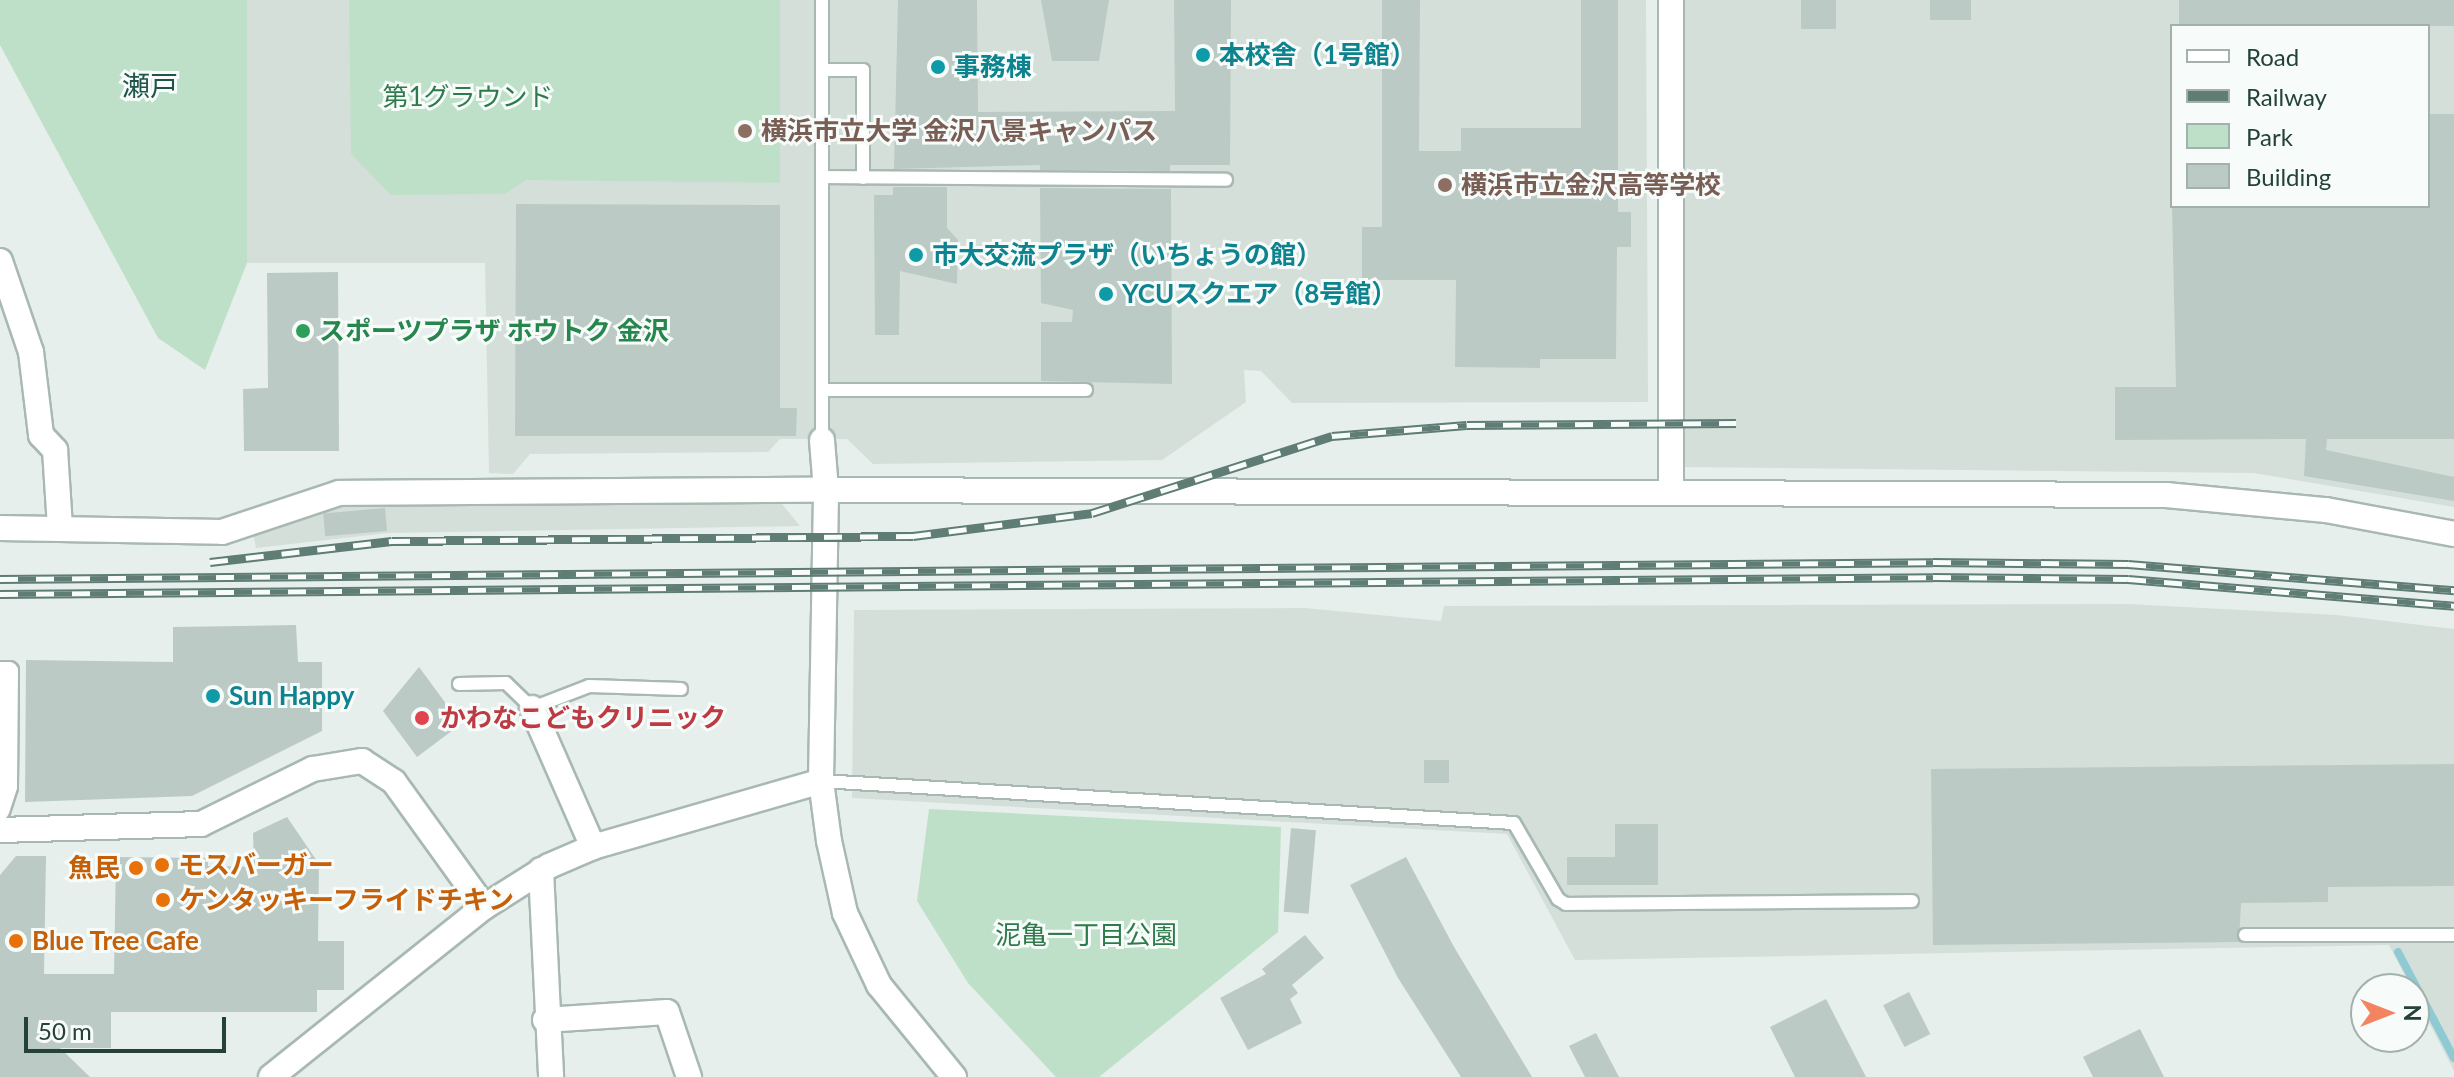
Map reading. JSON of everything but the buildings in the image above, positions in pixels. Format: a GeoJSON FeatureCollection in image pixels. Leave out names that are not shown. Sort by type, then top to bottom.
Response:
{"type":"FeatureCollection","features":[{"type":"Feature","properties":{"kind":"street"},"geometry":{"type":"LineString","coordinates":[[1671,0],[1671,493]]}},
{"type":"Feature","properties":{"kind":"street"},"geometry":{"type":"LineString","coordinates":[[0,261],[31,352],[41,435],[55,450],[60,528]]}},
{"type":"Feature","properties":{"kind":"street"},"geometry":{"type":"LineString","coordinates":[[822,440],[826,490],[821,781],[845,913],[879,985],[954,1077]]}},
{"type":"Feature","properties":{"kind":"street"},"geometry":{"type":"LineString","coordinates":[[0,528],[222,532],[339,493],[826,490],[2166,495],[2326,510],[2454,534]]}},
{"type":"Feature","properties":{"kind":"street"},"geometry":{"type":"LineString","coordinates":[[0,671],[9,671],[8,787],[0,811]]}},
{"type":"Feature","properties":{"kind":"street"},"geometry":{"type":"LineString","coordinates":[[532,708],[593,847]]}},
{"type":"Feature","properties":{"kind":"street"},"geometry":{"type":"LineString","coordinates":[[0,830],[172,829],[201,824],[313,769],[362,761],[394,782],[484,907]]}},
{"type":"Feature","properties":{"kind":"street"},"geometry":{"type":"LineString","coordinates":[[271,1077],[484,907],[541,870],[593,847],[821,781]]}},
{"type":"Feature","properties":{"kind":"street"},"geometry":{"type":"LineString","coordinates":[[541,870],[545,1020],[551,1077]]}},
{"type":"Feature","properties":{"kind":"street"},"geometry":{"type":"LineString","coordinates":[[545,1020],[667,1012],[689,1077]]}},
{"type":"Feature","properties":{"kind":"lane"},"geometry":{"type":"LineString","coordinates":[[822,0],[822,440]]}},
{"type":"Feature","properties":{"kind":"lane"},"geometry":{"type":"LineString","coordinates":[[822,70],[863,70],[863,178]]}},
{"type":"Feature","properties":{"kind":"lane"},"geometry":{"type":"LineString","coordinates":[[822,177],[1226,180]]}},
{"type":"Feature","properties":{"kind":"lane"},"geometry":{"type":"LineString","coordinates":[[822,390],[1086,390]]}},
{"type":"Feature","properties":{"kind":"lane"},"geometry":{"type":"LineString","coordinates":[[459,684],[506,683],[532,708],[589,686],[681,689]]}},
{"type":"Feature","properties":{"kind":"lane"},"geometry":{"type":"LineString","coordinates":[[821,781],[1514,823],[1558,899],[1566,904],[1912,901]]}},
{"type":"Feature","properties":{"kind":"lane"},"geometry":{"type":"LineString","coordinates":[[2245,935],[2454,935]]}},
{"type":"Feature","properties":{"kind":"shaded area","name":"横浜市立大学 金沢八景キャンパス"},"geometry":{"type":"Polygon","coordinates":[[[247,0],[1646,0],[1648,402],[1292,403],[1261,371],[1244,370],[1246,402],[1162,460],[873,464],[847,439],[780,439],[768,452],[530,454],[513,474],[489,473],[485,263],[247,263],[247,0]]]}},
{"type":"Feature","properties":{"kind":"shaded area"},"geometry":{"type":"Polygon","coordinates":[[[1684,0],[2454,0],[2454,507],[2254,473],[1684,467],[1684,0]]]}},
{"type":"Feature","properties":{"kind":"shaded area"},"geometry":{"type":"Polygon","coordinates":[[[745,501],[782,504],[800,526],[388,533],[256,548],[253,533],[338,502],[745,501]]]}},
{"type":"Feature","properties":{"kind":"shaded area"},"geometry":{"type":"Polygon","coordinates":[[[2128,604],[2337,615],[2454,629],[2454,1071],[2430,1024],[2430,973],[2403,973],[2389,945],[1575,960],[1507,834],[852,798],[854,610],[1305,608],[1441,621],[1444,606],[2128,604]]]}},
{"type":"Feature","properties":{"kind":"green space"},"geometry":{"type":"Polygon","coordinates":[[[0,0],[247,0],[247,263],[205,370],[158,338],[0,45],[0,0]]]}},
{"type":"Feature","properties":{"kind":"green space","name":"第1グラウンド"},"geometry":{"type":"Polygon","coordinates":[[[349,0],[780,0],[780,183],[526,180],[505,194],[391,195],[351,154],[349,0]]]}},
{"type":"Feature","properties":{"kind":"green space","name":"泥亀一丁目公園"},"geometry":{"type":"Polygon","coordinates":[[[929,809],[1281,827],[1278,932],[1099,1077],[1056,1077],[968,983],[917,901],[929,809]]]}},
{"type":"Feature","properties":{"kind":"waterway"},"geometry":{"type":"LineString","coordinates":[[2398,952],[2454,1058]]}},
{"type":"Feature","properties":{"kind":"railway"},"geometry":{"type":"LineString","coordinates":[[210,562],[392,541],[913,536],[1092,513],[1332,436],[1467,425],[1736,423]]}},
{"type":"Feature","properties":{"kind":"railway"},"geometry":{"type":"LineString","coordinates":[[0,579],[1933,562],[2128,564],[2454,590]]}},
{"type":"Feature","properties":{"kind":"railway"},"geometry":{"type":"LineString","coordinates":[[0,594],[1933,577],[2128,579],[2454,606]]}},
{"type":"Feature","properties":{"kind":"place","name":"本校舎（1号館）"},"geometry":{"type":"Point","coordinates":[1203,55]}},
{"type":"Feature","properties":{"kind":"place","name":"事務棟"},"geometry":{"type":"Point","coordinates":[938,67]}},
{"type":"Feature","properties":{"kind":"place","name":"横浜市立大学 金沢八景キャンパス"},"geometry":{"type":"Point","coordinates":[745,131]}},
{"type":"Feature","properties":{"kind":"place","name":"横浜市立金沢高等学校"},"geometry":{"type":"Point","coordinates":[1445,185]}},
{"type":"Feature","properties":{"kind":"place","name":"市大交流プラザ（いちょうの館）"},"geometry":{"type":"Point","coordinates":[916,255]}},
{"type":"Feature","properties":{"kind":"place","name":"YCUスクエア（8号館）"},"geometry":{"type":"Point","coordinates":[1106,294]}},
{"type":"Feature","properties":{"kind":"place","name":"スポーツプラザ ホウトク 金沢"},"geometry":{"type":"Point","coordinates":[303,331]}},
{"type":"Feature","properties":{"kind":"place","name":"Sun Happy"},"geometry":{"type":"Point","coordinates":[213,696]}},
{"type":"Feature","properties":{"kind":"place","name":"かわなこどもクリニック"},"geometry":{"type":"Point","coordinates":[422,718]}},
{"type":"Feature","properties":{"kind":"place","name":"モスバーガー"},"geometry":{"type":"Point","coordinates":[162,865]}},
{"type":"Feature","properties":{"kind":"place","name":"魚民"},"geometry":{"type":"Point","coordinates":[136,868]}},
{"type":"Feature","properties":{"kind":"place","name":"ケンタッキーフライドチキン"},"geometry":{"type":"Point","coordinates":[163,900]}},
{"type":"Feature","properties":{"kind":"place","name":"Blue Tree Cafe"},"geometry":{"type":"Point","coordinates":[16,941]}},
{"type":"Feature","properties":{"kind":"district","name":"瀬戸"},"geometry":{"type":"Point","coordinates":[150,85]}}]}
